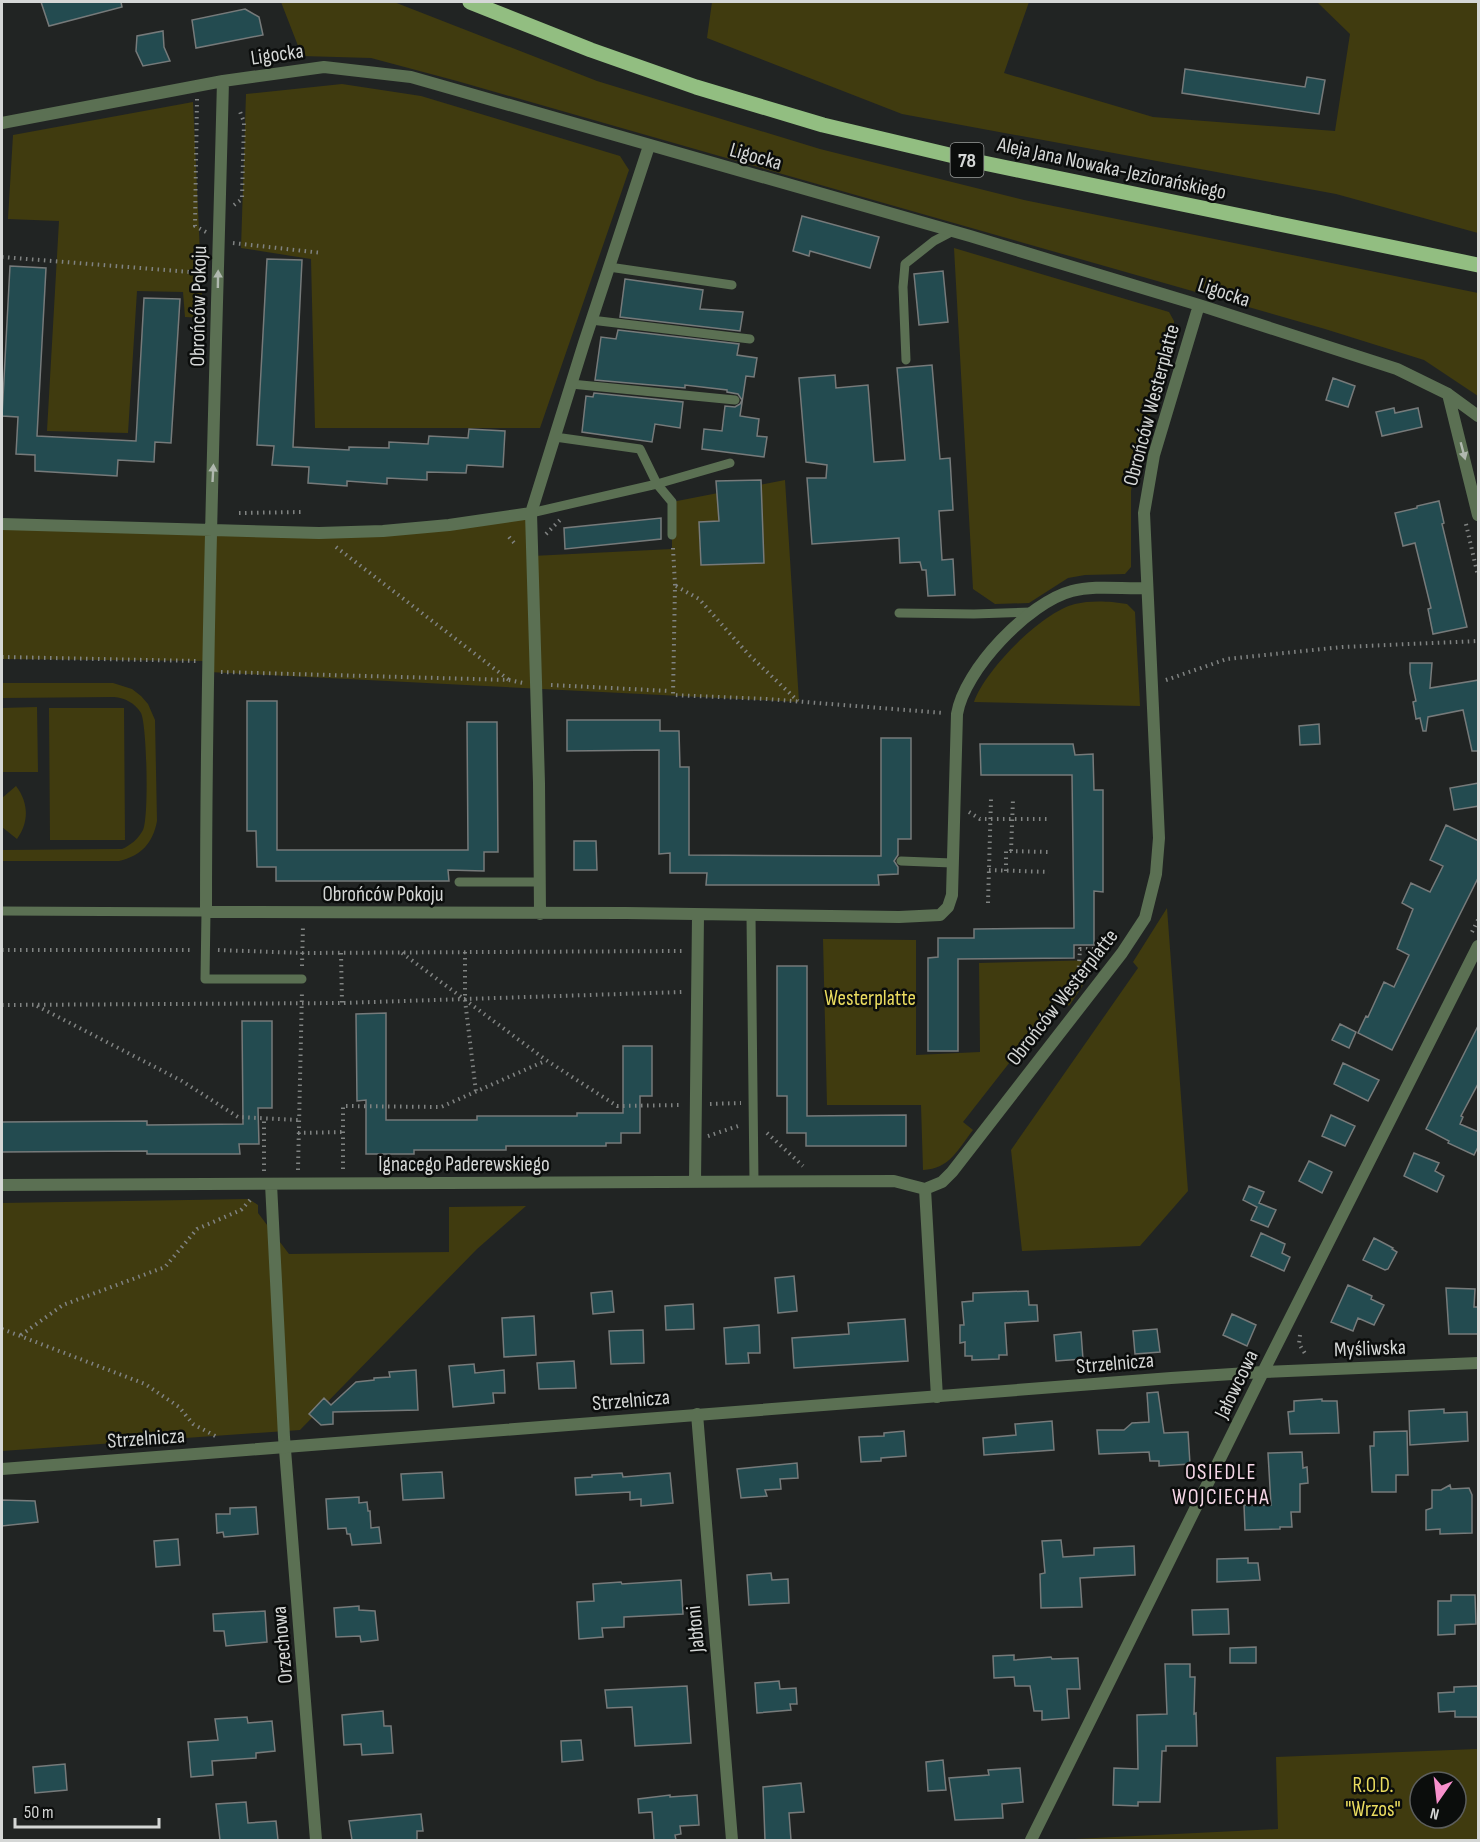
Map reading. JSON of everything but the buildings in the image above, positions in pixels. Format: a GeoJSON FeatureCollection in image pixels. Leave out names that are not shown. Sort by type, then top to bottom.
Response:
{"type":"FeatureCollection","features":[{"type":"Feature","properties":{"kind":"main road","name":"Aleja Jana Nowaka-Jeziorańskiego"},"geometry":{"type":"LineString","coordinates":[[470,2],[591,50],[696,87],[824,125],[979,162],[1479,265]]}},
{"type":"Feature","properties":{"kind":"street","name":"Ligocka"},"geometry":{"type":"LineString","coordinates":[[2,123],[223,81],[324,67],[411,77],[953,231],[1199,305],[1397,369],[1448,394],[1479,416]]}},
{"type":"Feature","properties":{"kind":"street","name":"Obrońców Pokoju"},"geometry":{"type":"LineString","coordinates":[[223,81],[214,237],[215,444],[210,532],[206,912],[540,914]]}},
{"type":"Feature","properties":{"kind":"street"},"geometry":{"type":"LineString","coordinates":[[649,146],[591,320],[531,513],[539,783],[540,914],[926,917],[940,915],[948,907],[952,895],[959,702],[969,680],[1007,634],[1031,612],[1056,597],[1073,590],[1146,588]]}},
{"type":"Feature","properties":{"kind":"street","name":"Obrońców Westerplatte"},"geometry":{"type":"LineString","coordinates":[[925,1190],[942,1182],[952,1172],[1122,953],[1145,918],[1156,874],[1159,838],[1144,513],[1147,484],[1154,455],[1199,305]]}},
{"type":"Feature","properties":{"kind":"street"},"geometry":{"type":"LineString","coordinates":[[1448,394],[1479,515]]}},
{"type":"Feature","properties":{"kind":"street"},"geometry":{"type":"LineString","coordinates":[[2,524],[319,534],[427,527],[531,513]]}},
{"type":"Feature","properties":{"kind":"street"},"geometry":{"type":"LineString","coordinates":[[695,1182],[698,916]]}},
{"type":"Feature","properties":{"kind":"street","name":"Jałowcowa"},"geometry":{"type":"LineString","coordinates":[[1032,1840],[1263,1372],[1479,946]]}},
{"type":"Feature","properties":{"kind":"street","name":"Ignacego Paderewskiego"},"geometry":{"type":"LineString","coordinates":[[2,1185],[894,1181],[925,1190]]}},
{"type":"Feature","properties":{"kind":"street","name":"Orzechowa"},"geometry":{"type":"LineString","coordinates":[[271,1184],[285,1447],[315,1840]]}},
{"type":"Feature","properties":{"kind":"street"},"geometry":{"type":"LineString","coordinates":[[925,1190],[937,1397]]}},
{"type":"Feature","properties":{"kind":"street","name":"Myśliwska"},"geometry":{"type":"LineString","coordinates":[[1263,1372],[1479,1363]]}},
{"type":"Feature","properties":{"kind":"street","name":"Strzelnicza"},"geometry":{"type":"LineString","coordinates":[[2,1469],[1263,1372]]}},
{"type":"Feature","properties":{"kind":"street","name":"Jabłoni"},"geometry":{"type":"LineString","coordinates":[[697,1414],[732,1840]]}},
{"type":"Feature","properties":{"kind":"lane"},"geometry":{"type":"LineString","coordinates":[[906,360],[903,287],[905,264],[934,241],[953,231]]}},
{"type":"Feature","properties":{"kind":"lane"},"geometry":{"type":"LineString","coordinates":[[609,267],[732,285]]}},
{"type":"Feature","properties":{"kind":"lane"},"geometry":{"type":"LineString","coordinates":[[591,320],[750,339]]}},
{"type":"Feature","properties":{"kind":"lane"},"geometry":{"type":"LineString","coordinates":[[571,384],[735,400]]}},
{"type":"Feature","properties":{"kind":"lane"},"geometry":{"type":"LineString","coordinates":[[555,437],[640,449],[657,484],[672,502],[672,535]]}},
{"type":"Feature","properties":{"kind":"lane"},"geometry":{"type":"LineString","coordinates":[[531,513],[657,484],[730,463]]}},
{"type":"Feature","properties":{"kind":"lane"},"geometry":{"type":"LineString","coordinates":[[899,613],[1031,612]]}},
{"type":"Feature","properties":{"kind":"lane"},"geometry":{"type":"LineString","coordinates":[[901,861],[952,863]]}},
{"type":"Feature","properties":{"kind":"lane"},"geometry":{"type":"LineString","coordinates":[[459,882],[539,882]]}},
{"type":"Feature","properties":{"kind":"lane"},"geometry":{"type":"LineString","coordinates":[[2,911],[206,912],[206,980],[302,979]]}},
{"type":"Feature","properties":{"kind":"lane"},"geometry":{"type":"LineString","coordinates":[[751,916],[754,1181]]}},
{"type":"Feature","properties":{"kind":"path"},"geometry":{"type":"LineString","coordinates":[[197,98],[195,226],[214,237],[322,253]]}},
{"type":"Feature","properties":{"kind":"path"},"geometry":{"type":"LineString","coordinates":[[2,257],[207,273]]}},
{"type":"Feature","properties":{"kind":"path"},"geometry":{"type":"LineString","coordinates":[[238,513],[302,512]]}},
{"type":"Feature","properties":{"kind":"path"},"geometry":{"type":"LineString","coordinates":[[319,534],[509,680]]}},
{"type":"Feature","properties":{"kind":"path"},"geometry":{"type":"LineString","coordinates":[[672,535],[675,585],[673,695],[944,713],[943,723]]}},
{"type":"Feature","properties":{"kind":"path"},"geometry":{"type":"LineString","coordinates":[[675,585],[699,599],[749,655],[799,702]]}},
{"type":"Feature","properties":{"kind":"path"},"geometry":{"type":"LineString","coordinates":[[1151,685],[1227,659],[1342,647],[1479,641]]}},
{"type":"Feature","properties":{"kind":"path"},"geometry":{"type":"LineString","coordinates":[[2,657],[509,680],[535,685],[669,691]]}},
{"type":"Feature","properties":{"kind":"path"},"geometry":{"type":"LineString","coordinates":[[1011,851],[1014,799]]}},
{"type":"Feature","properties":{"kind":"path"},"geometry":{"type":"LineString","coordinates":[[988,903],[991,800]]}},
{"type":"Feature","properties":{"kind":"path"},"geometry":{"type":"LineString","coordinates":[[971,814],[980,819],[990,820],[1050,819]]}},
{"type":"Feature","properties":{"kind":"path"},"geometry":{"type":"LineString","coordinates":[[1006,871],[1006,851],[1050,852]]}},
{"type":"Feature","properties":{"kind":"path"},"geometry":{"type":"LineString","coordinates":[[989,870],[1049,872]]}},
{"type":"Feature","properties":{"kind":"path"},"geometry":{"type":"LineString","coordinates":[[298,1184],[304,913]]}},
{"type":"Feature","properties":{"kind":"path"},"geometry":{"type":"LineString","coordinates":[[1078,979],[1080,949],[1111,949]]}},
{"type":"Feature","properties":{"kind":"path"},"geometry":{"type":"LineString","coordinates":[[2,950],[205,950],[302,953],[698,951]]}},
{"type":"Feature","properties":{"kind":"path"},"geometry":{"type":"LineString","coordinates":[[401,952],[546,1060],[617,1106],[753,1103]]}},
{"type":"Feature","properties":{"kind":"path"},"geometry":{"type":"LineString","coordinates":[[465,952],[465,1000],[476,1092]]}},
{"type":"Feature","properties":{"kind":"path"},"geometry":{"type":"LineString","coordinates":[[341,953],[342,1003]]}},
{"type":"Feature","properties":{"kind":"path"},"geometry":{"type":"LineString","coordinates":[[2,1005],[302,1004],[698,992]]}},
{"type":"Feature","properties":{"kind":"path"},"geometry":{"type":"LineString","coordinates":[[36,1005],[182,1081],[238,1117],[298,1120]]}},
{"type":"Feature","properties":{"kind":"path"},"geometry":{"type":"LineString","coordinates":[[344,1184],[343,1106],[441,1107],[546,1060]]}},
{"type":"Feature","properties":{"kind":"path"},"geometry":{"type":"LineString","coordinates":[[264,1118],[264,1172]]}},
{"type":"Feature","properties":{"kind":"path"},"geometry":{"type":"LineString","coordinates":[[696,1140],[754,1120],[806,1169]]}},
{"type":"Feature","properties":{"kind":"path"},"geometry":{"type":"LineString","coordinates":[[298,1133],[343,1132]]}},
{"type":"Feature","properties":{"kind":"path"},"geometry":{"type":"LineString","coordinates":[[21,1335],[63,1305],[165,1267],[197,1229],[241,1210],[254,1196]]}},
{"type":"Feature","properties":{"kind":"path"},"geometry":{"type":"LineString","coordinates":[[2,1329],[145,1384],[179,1407],[193,1424],[219,1436],[220,1441]]}},
{"type":"Feature","properties":{"kind":"green space"},"geometry":{"type":"Polygon","coordinates":[[[281,2],[394,2],[597,81],[820,149],[1024,200],[1478,293],[1478,396],[1424,360],[1325,329],[371,58],[302,56],[281,2]]]}},
{"type":"Feature","properties":{"kind":"green space"},"geometry":{"type":"Polygon","coordinates":[[[712,2],[1029,2],[1004,73],[1153,117],[1335,131],[1350,34],[1317,2],[1478,2],[1478,233],[1336,194],[902,114],[707,38],[712,2]]]}},
{"type":"Feature","properties":{"kind":"green space"},"geometry":{"type":"Polygon","coordinates":[[[342,84],[421,96],[620,156],[629,170],[540,428],[315,428],[311,259],[241,248],[246,94],[342,84]]]}},
{"type":"Feature","properties":{"kind":"green space"},"geometry":{"type":"Polygon","coordinates":[[[193,102],[203,318],[185,317],[183,292],[137,291],[128,433],[47,431],[59,221],[8,219],[13,135],[193,102]]]}},
{"type":"Feature","properties":{"kind":"green space"},"geometry":{"type":"Polygon","coordinates":[[[954,248],[1169,312],[1174,321],[1174,333],[1136,464],[1131,491],[1131,567],[1125,574],[1085,575],[1068,578],[1029,603],[995,604],[973,589],[954,248]]]}},
{"type":"Feature","properties":{"kind":"green space"},"geometry":{"type":"Polygon","coordinates":[[[785,480],[799,702],[209,672],[208,661],[2,659],[2,524],[319,533],[531,513],[532,556],[672,549],[672,502],[785,480]]]}},
{"type":"Feature","properties":{"kind":"green space"},"geometry":{"type":"Polygon","coordinates":[[[1112,602],[1127,604],[1135,612],[1140,706],[974,702],[980,689],[1002,659],[1031,630],[1047,618],[1075,604],[1112,602]]]}},
{"type":"Feature","properties":{"kind":"green space"},"geometry":{"type":"Polygon","coordinates":[[[2,683],[113,683],[132,689],[148,704],[155,720],[157,821],[149,842],[140,852],[119,861],[2,861],[2,850],[122,849],[134,841],[143,830],[147,791],[143,721],[139,709],[133,704],[114,697],[2,698],[2,683]]]}},
{"type":"Feature","properties":{"kind":"green space"},"geometry":{"type":"Polygon","coordinates":[[[37,707],[38,772],[2,772],[2,708],[37,707]]]}},
{"type":"Feature","properties":{"kind":"green space"},"geometry":{"type":"Polygon","coordinates":[[[49,708],[124,708],[125,840],[50,840],[49,708]]]}},
{"type":"Feature","properties":{"kind":"green space"},"geometry":{"type":"Polygon","coordinates":[[[16,786],[23,799],[26,812],[24,826],[17,839],[2,827],[2,798],[16,786]]]}},
{"type":"Feature","properties":{"kind":"green space"},"geometry":{"type":"Polygon","coordinates":[[[1167,908],[1188,1191],[1140,1246],[1022,1251],[1011,1150],[1138,968],[1133,962],[1167,908]]]}},
{"type":"Feature","properties":{"kind":"green space","name":"Westerplatte"},"geometry":{"type":"Polygon","coordinates":[[[823,939],[916,940],[916,1055],[980,1052],[979,963],[1100,960],[1069,1006],[1060,998],[963,1122],[973,1130],[958,1151],[940,1166],[923,1170],[921,1105],[827,1105],[823,939]]]}},
{"type":"Feature","properties":{"kind":"green space"},"geometry":{"type":"Polygon","coordinates":[[[249,1199],[258,1205],[258,1213],[289,1254],[449,1252],[449,1207],[526,1206],[477,1249],[300,1430],[2,1451],[2,1203],[249,1199]]]}},
{"type":"Feature","properties":{"kind":"green space","name":"R.O.D. \"Wrzos\""},"geometry":{"type":"Polygon","coordinates":[[[1477,1749],[1478,1840],[1054,1840],[1278,1829],[1276,1757],[1477,1749]]]}},
{"type":"Feature","properties":{"kind":"district","name":"OSIEDLE WOJCIECHA"},"geometry":{"type":"Point","coordinates":[1221,1484]}}]}
